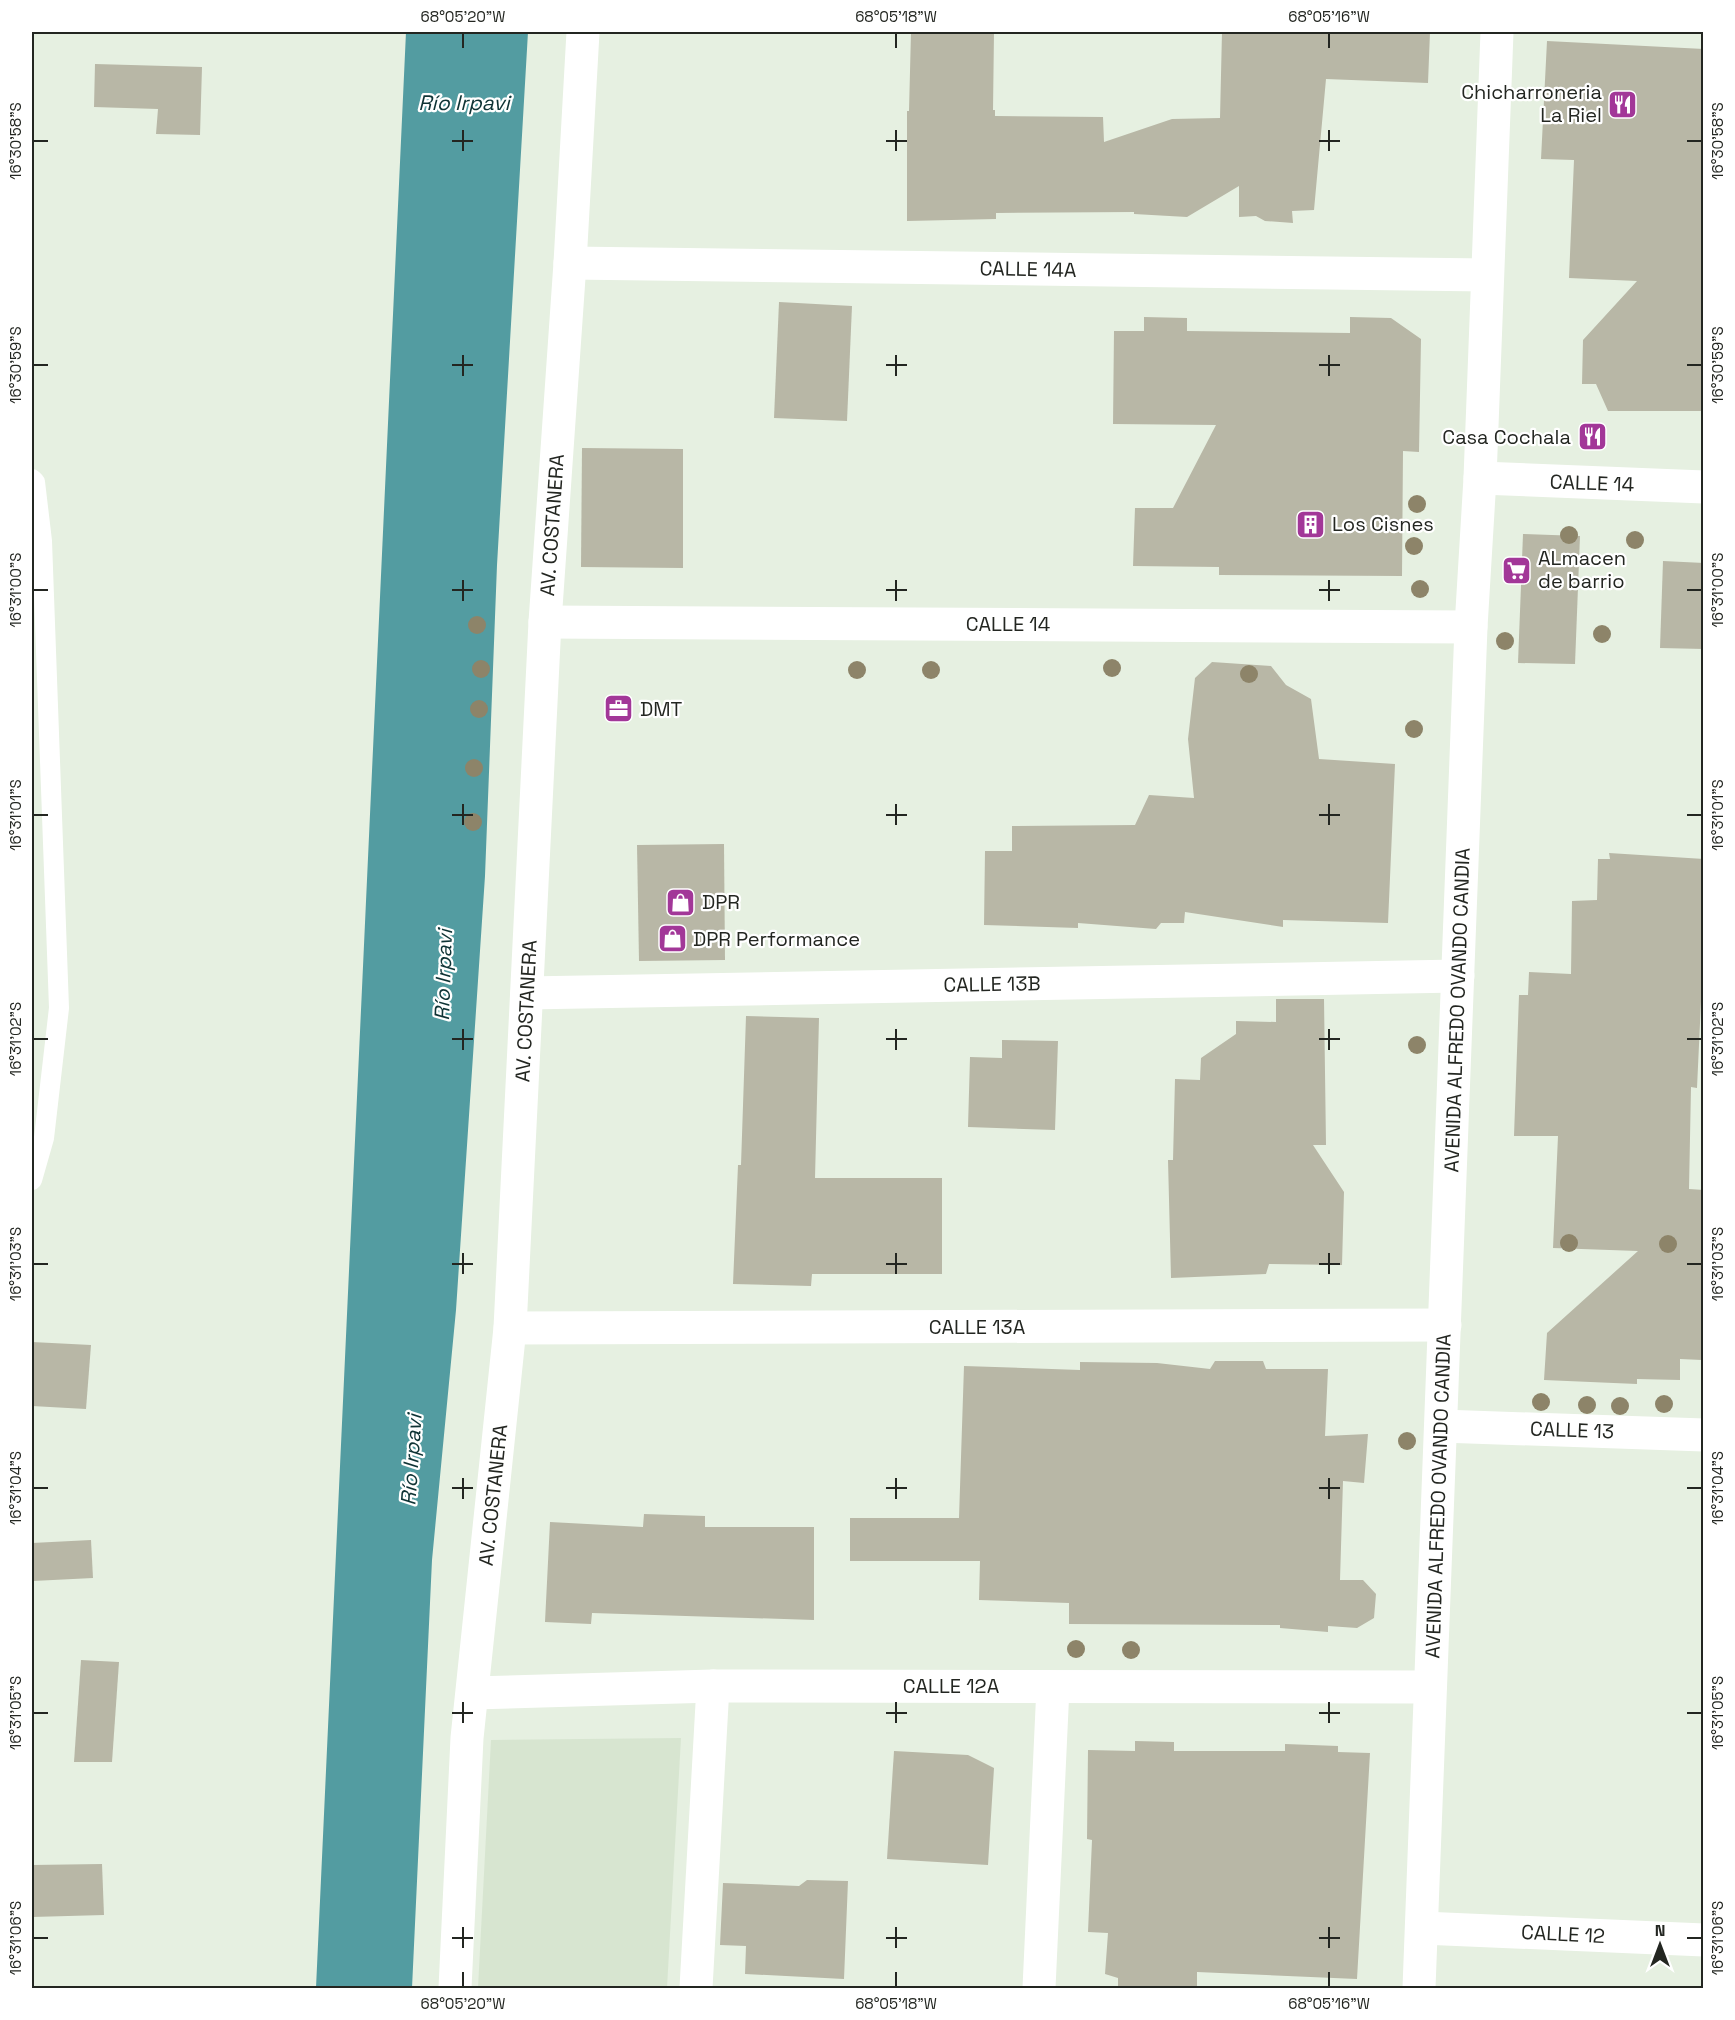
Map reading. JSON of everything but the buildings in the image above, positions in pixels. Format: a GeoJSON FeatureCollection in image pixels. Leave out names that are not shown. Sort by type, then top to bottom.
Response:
{"type":"FeatureCollection","features":[{"type":"Feature","properties":{"kind":"street","name":"AV. COSTANERA"},"geometry":{"type":"LineString","coordinates":[[455,1989],[467,1738],[510,1329],[545,622],[570,263],[583,32]]}},
{"type":"Feature","properties":{"kind":"street","name":"AVENIDA ALFREDO OVANDO CANDIA"},"geometry":{"type":"LineString","coordinates":[[1419,1989],[1471,627],[1480,478],[1497,32]]}},
{"type":"Feature","properties":{"kind":"street","name":"CALLE 14A"},"geometry":{"type":"LineString","coordinates":[[570,263],[1487,275]]}},
{"type":"Feature","properties":{"kind":"street","name":"CALLE 14"},"geometry":{"type":"LineString","coordinates":[[1480,478],[1704,487]]}},
{"type":"Feature","properties":{"kind":"street","name":"CALLE 14"},"geometry":{"type":"LineString","coordinates":[[545,622],[1471,627]]}},
{"type":"Feature","properties":{"kind":"street","name":"CALLE 13B"},"geometry":{"type":"LineString","coordinates":[[527,993],[1458,976]]}},
{"type":"Feature","properties":{"kind":"street","name":"CALLE 13A"},"geometry":{"type":"LineString","coordinates":[[510,1329],[1445,1325]]}},
{"type":"Feature","properties":{"kind":"street","name":"CALLE 13"},"geometry":{"type":"LineString","coordinates":[[1442,1425],[1704,1435]]}},
{"type":"Feature","properties":{"kind":"street","name":"CALLE 12A"},"geometry":{"type":"LineString","coordinates":[[473,1693],[713,1686],[1430,1688]]}},
{"type":"Feature","properties":{"kind":"street"},"geometry":{"type":"LineString","coordinates":[[696,1989],[713,1686]]}},
{"type":"Feature","properties":{"kind":"street"},"geometry":{"type":"LineString","coordinates":[[1039,1989],[1053,1687]]}},
{"type":"Feature","properties":{"kind":"street","name":"CALLE 12"},"geometry":{"type":"LineString","coordinates":[[1422,1928],[1704,1940]]}},
{"type":"Feature","properties":{"kind":"lane"},"geometry":{"type":"LineString","coordinates":[[32,479],[35,482],[42,541],[59,1008],[44,1138],[32,1180]]}},
{"type":"Feature","properties":{"kind":"shaded area"},"geometry":{"type":"Polygon","coordinates":[[[681,1738],[667,1988],[478,1988],[491,1740],[681,1738]]]}},
{"type":"Feature","properties":{"kind":"water","name":"Río Irpavi"},"geometry":{"type":"Polygon","coordinates":[[[406,32],[528,32],[497,565],[485,876],[456,1310],[432,1560],[412,1988],[316,1988],[406,32]]]}},
{"type":"Feature","properties":{"kind":"place","name":"Chicharroneria La Riel"},"geometry":{"type":"Point","coordinates":[1623,104]}},
{"type":"Feature","properties":{"kind":"place","name":"Casa Cochala"},"geometry":{"type":"Point","coordinates":[1592,437]}},
{"type":"Feature","properties":{"kind":"place","name":"Los Cisnes"},"geometry":{"type":"Point","coordinates":[1311,524]}},
{"type":"Feature","properties":{"kind":"place","name":"ALmacen de barrio"},"geometry":{"type":"Point","coordinates":[1517,570]}},
{"type":"Feature","properties":{"kind":"place","name":"DMT"},"geometry":{"type":"Point","coordinates":[619,709]}},
{"type":"Feature","properties":{"kind":"place","name":"DPR"},"geometry":{"type":"Point","coordinates":[681,902]}},
{"type":"Feature","properties":{"kind":"place","name":"DPR Performance"},"geometry":{"type":"Point","coordinates":[672,939]}}]}
